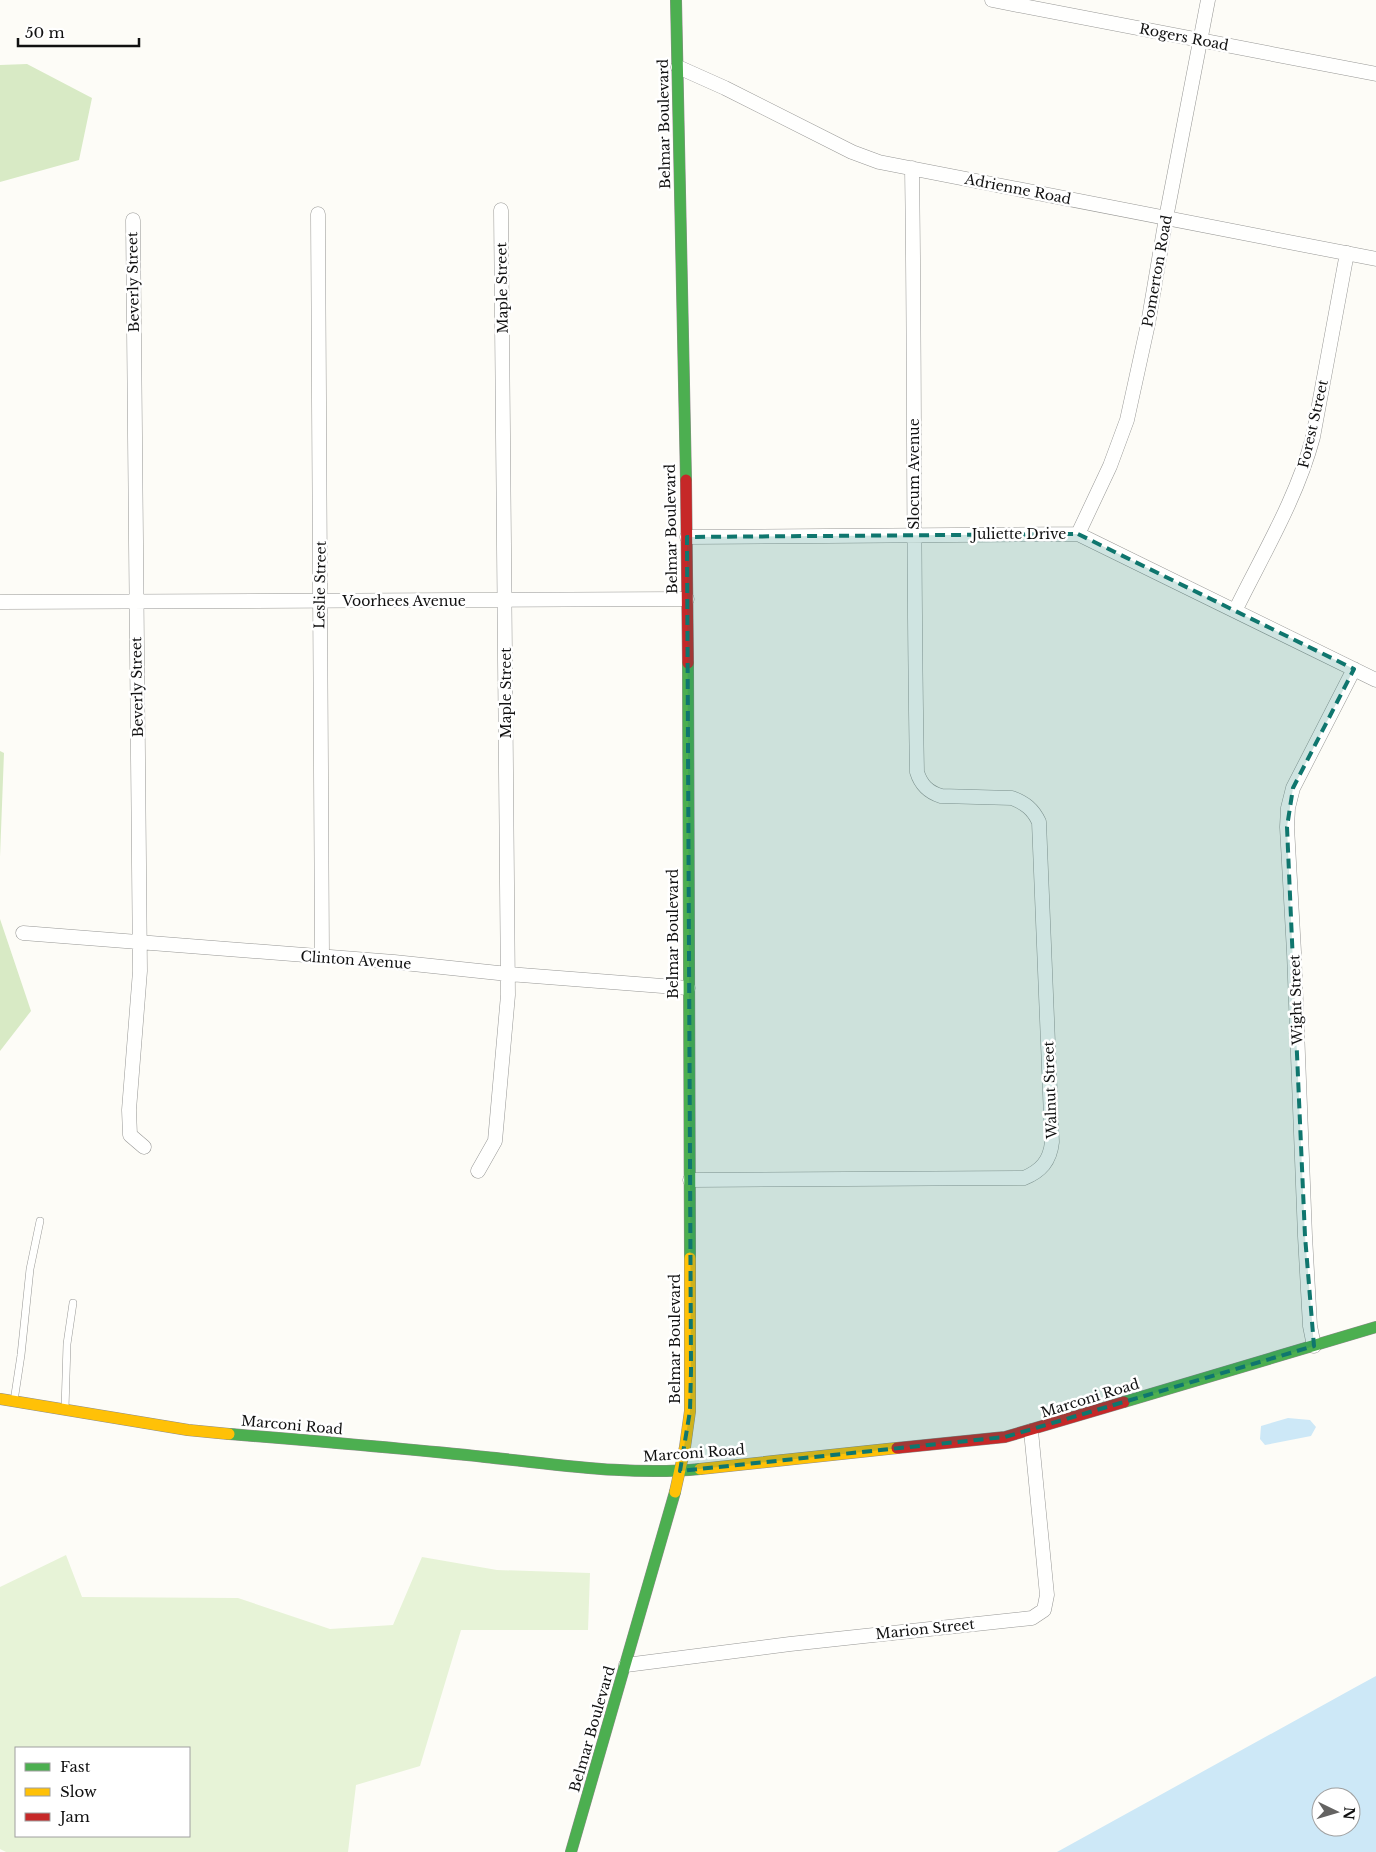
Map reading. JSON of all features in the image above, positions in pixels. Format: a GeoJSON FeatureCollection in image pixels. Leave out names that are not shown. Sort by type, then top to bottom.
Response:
{"type":"FeatureCollection","features":[{"type":"Feature","properties":{"kind":"main road","name":"Belmar Boulevard"},"geometry":{"type":"LineString","coordinates":[[572,1852],[671,1508],[680,1471],[690,1411],[687,537],[676,0]]}},
{"type":"Feature","properties":{"kind":"main road","name":"Marconi Road"},"geometry":{"type":"LineString","coordinates":[[0,1399],[188,1430],[396,1448],[611,1470],[680,1471],[1005,1438],[1376,1327]]}},
{"type":"Feature","properties":{"kind":"street","name":"Rogers Road"},"geometry":{"type":"LineString","coordinates":[[992,0],[1376,74]]}},
{"type":"Feature","properties":{"kind":"street","name":"Pomerton Road"},"geometry":{"type":"LineString","coordinates":[[1078,534],[1110,466],[1127,420],[1148,324],[1166,218],[1208,0]]}},
{"type":"Feature","properties":{"kind":"street","name":"Adrienne Road"},"geometry":{"type":"LineString","coordinates":[[678,67],[725,88],[852,152],[879,162],[1376,259]]}},
{"type":"Feature","properties":{"kind":"street","name":"Slocum Avenue"},"geometry":{"type":"LineString","coordinates":[[912,168],[914,608],[916,753],[917,772],[920,780]]}},
{"type":"Feature","properties":{"kind":"street","name":"Maple Street"},"geometry":{"type":"LineString","coordinates":[[478,1171],[495,1141],[508,995],[506,601],[501,210]]}},
{"type":"Feature","properties":{"kind":"street","name":"Leslie Street"},"geometry":{"type":"LineString","coordinates":[[318,214],[322,957]]}},
{"type":"Feature","properties":{"kind":"street","name":"Beverly Street"},"geometry":{"type":"LineString","coordinates":[[133,220],[140,971],[129,1110],[130,1135],[144,1147]]}},
{"type":"Feature","properties":{"kind":"street","name":"Forest Street"},"geometry":{"type":"LineString","coordinates":[[1235,611],[1295,492],[1307,461],[1347,253]]}},
{"type":"Feature","properties":{"kind":"street","name":"Juliette Drive"},"geometry":{"type":"LineString","coordinates":[[687,537],[1078,534],[1376,680]]}},
{"type":"Feature","properties":{"kind":"street","name":"Voorhees Avenue"},"geometry":{"type":"LineString","coordinates":[[0,602],[687,599]]}},
{"type":"Feature","properties":{"kind":"street","name":"Wight Street"},"geometry":{"type":"LineString","coordinates":[[1314,1346],[1310,1326],[1305,1236],[1287,827],[1288,808],[1292,788],[1354,669]]}},
{"type":"Feature","properties":{"kind":"street","name":"Walnut Street"},"geometry":{"type":"LineString","coordinates":[[690,1180],[1024,1178],[1038,1171],[1046,1163],[1051,1153],[1052,1142],[1039,822],[1030,808],[1023,802],[1012,798],[941,796],[926,789],[920,780]]}},
{"type":"Feature","properties":{"kind":"street","name":"Clinton Avenue"},"geometry":{"type":"LineString","coordinates":[[23,933],[394,962],[508,974],[688,988]]}},
{"type":"Feature","properties":{"kind":"street","name":"Marion Street"},"geometry":{"type":"LineString","coordinates":[[626,1665],[790,1644],[1032,1618],[1044,1610],[1046,1595],[1031,1431]]}},
{"type":"Feature","properties":{"kind":"lane"},"geometry":{"type":"LineString","coordinates":[[14,1401],[30,1269],[40,1221]]}},
{"type":"Feature","properties":{"kind":"lane"},"geometry":{"type":"LineString","coordinates":[[65,1410],[67,1344],[73,1303]]}},
{"type":"Feature","properties":{"kind":"highlighted area"},"geometry":{"type":"Polygon","coordinates":[[[1078,534],[1354,669],[1293,788],[1287,827],[1305,1236],[1314,1346],[1005,1437],[680,1471],[690,1411],[691,1370],[687,537],[1078,534]]]}},
{"type":"Feature","properties":{"kind":"green space"},"geometry":{"type":"Polygon","coordinates":[[[27,64],[92,98],[79,160],[0,182],[0,65],[27,64]]]}},
{"type":"Feature","properties":{"kind":"green space"},"geometry":{"type":"Polygon","coordinates":[[[0,751],[4,753],[0,857],[0,751]]]}},
{"type":"Feature","properties":{"kind":"green space"},"geometry":{"type":"Polygon","coordinates":[[[0,919],[31,1011],[0,1051],[0,919]]]}},
{"type":"Feature","properties":{"kind":"green space"},"geometry":{"type":"Polygon","coordinates":[[[66,1555],[82,1597],[238,1598],[330,1629],[393,1625],[422,1557],[497,1570],[590,1573],[588,1630],[461,1630],[420,1766],[356,1785],[348,1852],[6,1852],[0,1849],[0,1587],[66,1555]]]}},
{"type":"Feature","properties":{"kind":"water"},"geometry":{"type":"Polygon","coordinates":[[[1288,1418],[1310,1420],[1316,1427],[1311,1436],[1265,1445],[1260,1439],[1261,1426],[1288,1418]]]}},
{"type":"Feature","properties":{"kind":"water"},"geometry":{"type":"Polygon","coordinates":[[[1376,1676],[1376,1852],[1057,1852],[1376,1676]]]}},
{"type":"Feature","properties":{"kind":"traffic: fast"},"geometry":{"type":"LineString","coordinates":[[676,0],[686,480]]}},
{"type":"Feature","properties":{"kind":"traffic: fast"},"geometry":{"type":"LineString","coordinates":[[688,663],[690,1258]]}},
{"type":"Feature","properties":{"kind":"traffic: fast"},"geometry":{"type":"LineString","coordinates":[[1124,1402],[1376,1327]]}},
{"type":"Feature","properties":{"kind":"traffic: fast"},"geometry":{"type":"LineString","coordinates":[[229,1434],[592,1468],[646,1471],[700,1469]]}},
{"type":"Feature","properties":{"kind":"traffic: fast"},"geometry":{"type":"LineString","coordinates":[[571,1852],[675,1492]]}},
{"type":"Feature","properties":{"kind":"traffic: slow"},"geometry":{"type":"LineString","coordinates":[[675,1492],[685,1447],[690,1411],[690,1258]]}},
{"type":"Feature","properties":{"kind":"traffic: slow"},"geometry":{"type":"LineString","coordinates":[[0,1399],[188,1430],[229,1434]]}},
{"type":"Feature","properties":{"kind":"traffic: slow"},"geometry":{"type":"LineString","coordinates":[[700,1469],[897,1448]]}},
{"type":"Feature","properties":{"kind":"traffic: jam"},"geometry":{"type":"LineString","coordinates":[[686,480],[688,663]]}},
{"type":"Feature","properties":{"kind":"traffic: jam"},"geometry":{"type":"LineString","coordinates":[[897,1448],[1005,1437],[1124,1402]]}}]}
